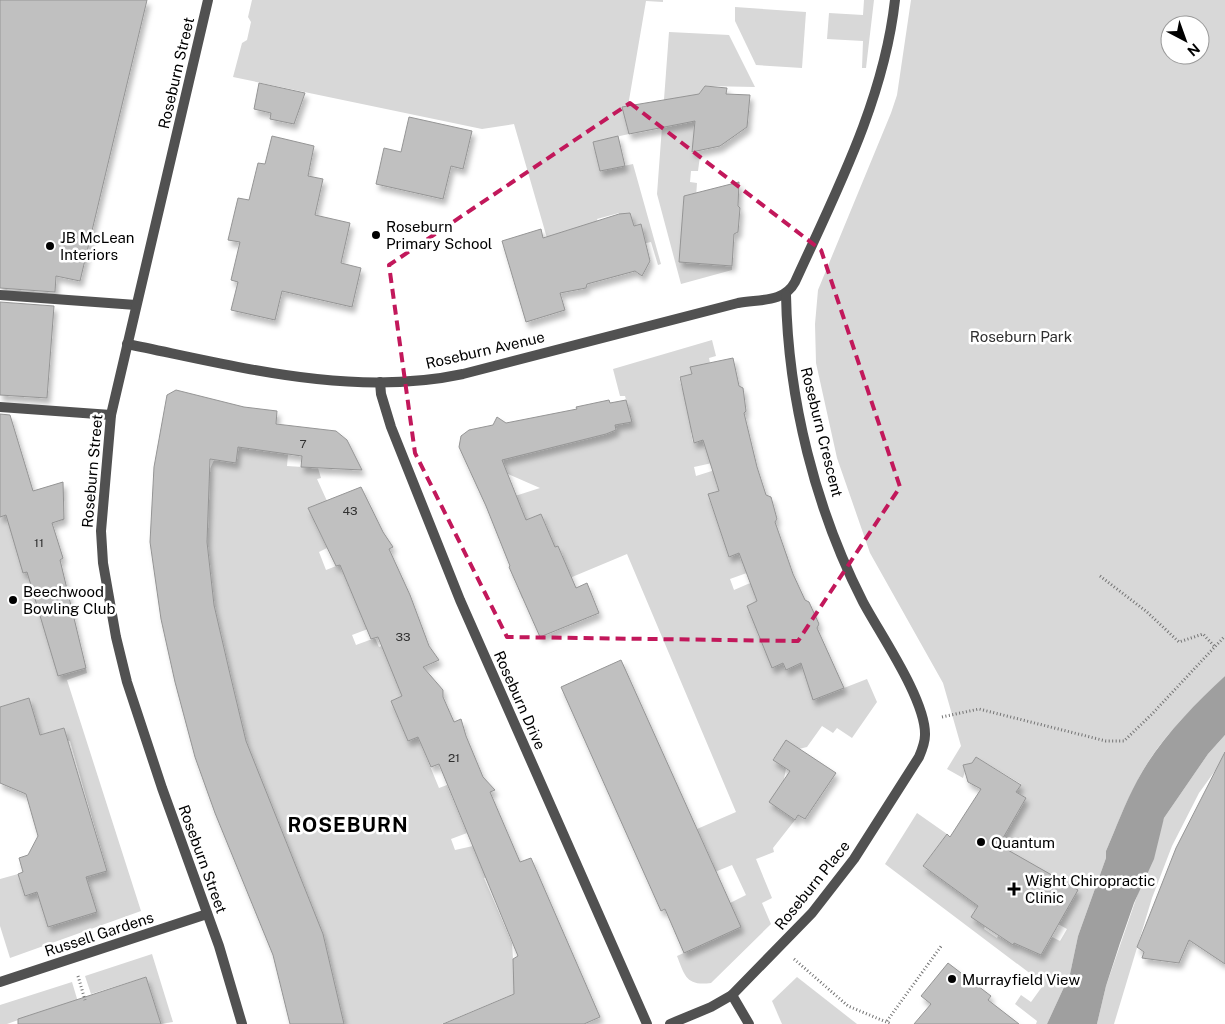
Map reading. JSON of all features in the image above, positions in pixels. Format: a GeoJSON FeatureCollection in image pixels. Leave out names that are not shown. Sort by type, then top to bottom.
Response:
{"type":"FeatureCollection","features":[{"type":"Feature","properties":{"kind":"street","name":"Roseburn Street"},"geometry":{"type":"LineString","coordinates":[[208,0],[111,415],[101,531],[103,563],[116,637],[130,691],[227,968],[242,1024]]}},
{"type":"Feature","properties":{"kind":"street"},"geometry":{"type":"LineString","coordinates":[[786,294],[795,282],[822,222],[867,114],[881,75],[895,0]]}},
{"type":"Feature","properties":{"kind":"street","name":"Roseburn Avenue"},"geometry":{"type":"LineString","coordinates":[[127,344],[280,374],[380,382],[436,378],[463,374],[738,303],[780,298],[786,294]]}},
{"type":"Feature","properties":{"kind":"street","name":"Roseburn Crescent"},"geometry":{"type":"LineString","coordinates":[[786,294],[792,382],[825,508],[852,578],[906,680],[923,721]]}},
{"type":"Feature","properties":{"kind":"street"},"geometry":{"type":"LineString","coordinates":[[0,295],[136,305]]}},
{"type":"Feature","properties":{"kind":"street","name":"Roseburn Drive"},"geometry":{"type":"LineString","coordinates":[[380,382],[381,394],[390,427],[460,600],[647,1024]]}},
{"type":"Feature","properties":{"kind":"street"},"geometry":{"type":"LineString","coordinates":[[0,407],[111,415]]}},
{"type":"Feature","properties":{"kind":"street","name":"Roseburn Place"},"geometry":{"type":"LineString","coordinates":[[670,1024],[711,1007],[732,995],[812,913],[842,876],[877,825],[919,757],[925,734],[923,721]]}},
{"type":"Feature","properties":{"kind":"street","name":"Russell Gardens"},"geometry":{"type":"LineString","coordinates":[[0,982],[207,914]]}},
{"type":"Feature","properties":{"kind":"street"},"geometry":{"type":"LineString","coordinates":[[732,995],[749,1024]]}},
{"type":"Feature","properties":{"kind":"path"},"geometry":{"type":"LineString","coordinates":[[1100,576],[1147,612],[1179,642],[1203,634],[1214,647]]}},
{"type":"Feature","properties":{"kind":"path"},"geometry":{"type":"LineString","coordinates":[[923,721],[979,709],[1106,741],[1124,741],[1225,636]]}},
{"type":"Feature","properties":{"kind":"path"},"geometry":{"type":"LineString","coordinates":[[887,1021],[942,945]]}},
{"type":"Feature","properties":{"kind":"path"},"geometry":{"type":"LineString","coordinates":[[780,947],[848,1006],[891,1024]]}},
{"type":"Feature","properties":{"kind":"highlighted area"},"geometry":{"type":"Polygon","coordinates":[[[630,103],[821,250],[900,487],[798,641],[507,637],[415,453],[389,265],[630,103]]]}},
{"type":"Feature","properties":{"kind":"green space"},"geometry":{"type":"Polygon","coordinates":[[[252,0],[663,0],[663,2],[646,1],[628,106],[623,107],[629,134],[593,142],[600,171],[633,164],[661,264],[658,265],[651,242],[646,243],[640,224],[634,226],[630,213],[619,216],[619,213],[597,219],[602,239],[575,228],[565,231],[568,244],[562,290],[514,124],[482,129],[233,77],[242,43],[247,40],[251,22],[248,17],[252,0]]]}},
{"type":"Feature","properties":{"kind":"green space"},"geometry":{"type":"Polygon","coordinates":[[[864,0],[874,0],[866,68],[862,68],[863,41],[827,39],[829,13],[863,15],[864,0]]]}},
{"type":"Feature","properties":{"kind":"green space","name":"Roseburn Park"},"geometry":{"type":"Polygon","coordinates":[[[911,0],[1225,0],[1225,676],[1173,729],[1149,761],[1135,786],[1106,851],[1106,858],[1078,936],[1070,974],[1047,1024],[1036,1024],[1037,1021],[1015,1004],[1021,995],[1031,1002],[1044,984],[885,864],[917,813],[947,834],[923,866],[978,906],[971,917],[985,926],[984,929],[997,938],[998,936],[1041,955],[1052,937],[1060,941],[1067,929],[1058,924],[988,839],[1017,815],[1026,798],[1016,792],[1021,784],[976,757],[972,763],[967,764],[963,778],[947,769],[961,746],[943,683],[870,553],[837,458],[816,363],[815,324],[818,290],[897,95],[911,0]]]}},
{"type":"Feature","properties":{"kind":"green space"},"geometry":{"type":"Polygon","coordinates":[[[735,7],[806,12],[802,68],[756,65],[735,21],[735,7]]]}},
{"type":"Feature","properties":{"kind":"green space"},"geometry":{"type":"Polygon","coordinates":[[[669,32],[729,35],[755,87],[705,86],[698,95],[702,134],[694,133],[692,154],[700,156],[698,171],[691,171],[690,182],[697,183],[696,197],[684,196],[683,213],[692,243],[691,263],[732,266],[732,270],[681,284],[657,194],[669,32]]]}},
{"type":"Feature","properties":{"kind":"green space"},"geometry":{"type":"Polygon","coordinates":[[[712,340],[716,356],[709,358],[710,363],[690,368],[692,374],[679,377],[682,388],[698,384],[708,428],[691,432],[693,443],[703,440],[706,449],[726,444],[753,454],[694,467],[696,476],[734,464],[735,477],[716,483],[719,491],[708,495],[729,556],[739,553],[741,560],[761,553],[764,559],[785,551],[788,558],[730,579],[734,590],[789,566],[773,586],[754,594],[757,601],[747,606],[773,667],[783,663],[786,670],[806,661],[813,700],[867,679],[877,702],[852,738],[837,728],[833,733],[822,726],[807,747],[799,749],[786,741],[773,759],[786,768],[779,809],[795,820],[773,848],[774,852],[756,859],[772,898],[762,903],[771,924],[711,983],[703,984],[688,979],[677,956],[741,927],[730,903],[746,895],[732,865],[710,874],[713,864],[697,829],[736,812],[627,554],[522,598],[518,588],[552,573],[548,562],[563,556],[558,546],[540,553],[547,527],[541,514],[526,520],[515,496],[540,488],[506,473],[497,458],[516,456],[606,434],[616,430],[615,425],[632,422],[625,396],[620,396],[613,369],[712,340]]]}},
{"type":"Feature","properties":{"kind":"green space"},"geometry":{"type":"Polygon","coordinates":[[[238,447],[288,454],[287,466],[318,468],[321,478],[317,479],[327,501],[308,508],[327,548],[319,552],[326,570],[354,559],[381,624],[352,635],[356,645],[375,638],[379,647],[382,646],[406,694],[391,701],[408,741],[418,737],[439,788],[447,785],[467,833],[451,839],[455,850],[473,846],[481,866],[491,863],[495,873],[484,878],[512,943],[513,959],[520,977],[537,984],[442,1024],[344,1024],[323,934],[246,741],[214,605],[207,542],[209,471],[214,460],[236,463],[238,447]]]}},
{"type":"Feature","properties":{"kind":"green space"},"geometry":{"type":"Polygon","coordinates":[[[63,482],[64,520],[52,523],[63,558],[60,560],[87,673],[67,680],[141,911],[10,958],[0,926],[0,879],[18,874],[25,896],[37,892],[48,927],[86,877],[107,870],[70,741],[68,741],[64,728],[40,735],[29,698],[0,707],[0,501],[63,482]]]}},
{"type":"Feature","properties":{"kind":"green space"},"geometry":{"type":"Polygon","coordinates":[[[1225,735],[1225,757],[1199,793],[1172,846],[1152,898],[1114,1024],[1097,1024],[1106,986],[1164,818],[1208,754],[1225,735]]]}},
{"type":"Feature","properties":{"kind":"green space"},"geometry":{"type":"Polygon","coordinates":[[[152,954],[173,1022],[161,1024],[146,977],[91,994],[85,976],[152,954]]]}},
{"type":"Feature","properties":{"kind":"green space"},"geometry":{"type":"Polygon","coordinates":[[[797,977],[857,1024],[782,1024],[772,1001],[797,977]]]}},
{"type":"Feature","properties":{"kind":"green space"},"geometry":{"type":"Polygon","coordinates":[[[72,982],[78,1002],[52,1008],[7,1024],[0,1024],[0,1005],[72,982]]]}},
{"type":"Feature","properties":{"kind":"shaded area"},"geometry":{"type":"Polygon","coordinates":[[[1225,676],[1225,735],[1208,754],[1164,818],[1154,859],[1134,903],[1106,986],[1097,1024],[1047,1024],[1070,974],[1078,936],[1106,858],[1106,851],[1133,789],[1145,766],[1165,738],[1188,712],[1225,676]]]}},
{"type":"Feature","properties":{"kind":"building"},"geometry":{"type":"Polygon","coordinates":[[[0,0],[147,0],[80,281],[56,276],[55,292],[0,288],[0,0]]]}},
{"type":"Feature","properties":{"kind":"building"},"geometry":{"type":"Polygon","coordinates":[[[259,83],[305,93],[294,124],[270,119],[271,113],[254,109],[259,83]]]}},
{"type":"Feature","properties":{"kind":"building"},"geometry":{"type":"Polygon","coordinates":[[[705,86],[727,88],[726,94],[750,95],[747,127],[720,146],[692,152],[695,121],[629,134],[622,107],[699,94],[705,86]]]}},
{"type":"Feature","properties":{"kind":"building"},"geometry":{"type":"Polygon","coordinates":[[[409,117],[472,131],[463,169],[451,166],[443,199],[376,184],[384,148],[401,152],[409,117]]]}},
{"type":"Feature","properties":{"kind":"building"},"geometry":{"type":"Polygon","coordinates":[[[272,136],[314,146],[308,176],[323,179],[315,215],[350,223],[341,263],[361,268],[352,307],[282,291],[275,320],[231,310],[238,282],[231,280],[240,242],[228,240],[238,198],[249,200],[258,163],[265,164],[272,136]]]}},
{"type":"Feature","properties":{"kind":"building"},"geometry":{"type":"Polygon","coordinates":[[[618,136],[625,166],[600,171],[593,142],[618,136]]]}},
{"type":"Feature","properties":{"kind":"building"},"geometry":{"type":"Polygon","coordinates":[[[739,182],[738,206],[740,208],[738,232],[734,234],[732,266],[679,262],[684,196],[739,182]]]}},
{"type":"Feature","properties":{"kind":"building"},"geometry":{"type":"Polygon","coordinates":[[[630,213],[634,226],[641,224],[650,261],[642,276],[635,271],[587,284],[586,288],[560,293],[565,310],[526,322],[502,241],[541,229],[543,238],[619,214],[630,213]]]}},
{"type":"Feature","properties":{"kind":"building"},"geometry":{"type":"Polygon","coordinates":[[[0,302],[54,306],[47,398],[0,395],[0,302]]]}},
{"type":"Feature","properties":{"kind":"building"},"geometry":{"type":"Polygon","coordinates":[[[733,358],[739,386],[743,388],[746,411],[744,413],[757,467],[766,495],[771,497],[777,519],[775,522],[793,574],[819,624],[817,628],[844,688],[813,700],[801,663],[786,670],[783,663],[772,668],[747,606],[757,601],[739,553],[729,557],[708,494],[719,491],[703,440],[694,443],[680,377],[692,374],[690,367],[733,358]]]}},
{"type":"Feature","properties":{"kind":"building"},"geometry":{"type":"Polygon","coordinates":[[[176,390],[244,407],[277,411],[276,424],[336,431],[347,440],[362,470],[301,467],[302,456],[238,447],[236,463],[210,459],[207,542],[214,605],[246,741],[323,934],[344,1024],[290,1024],[273,955],[215,813],[195,757],[175,682],[161,619],[150,542],[154,467],[167,395],[176,390]]]}},
{"type":"Feature","properties":{"kind":"building"},"geometry":{"type":"Polygon","coordinates":[[[609,400],[610,403],[626,400],[632,422],[615,425],[616,430],[606,434],[502,460],[526,520],[541,514],[555,547],[558,546],[576,588],[587,583],[599,613],[540,637],[509,567],[486,506],[459,447],[461,436],[469,430],[493,425],[497,417],[506,423],[577,409],[576,407],[609,400]]]}},
{"type":"Feature","properties":{"kind":"building"},"geometry":{"type":"Polygon","coordinates":[[[0,414],[10,415],[33,491],[63,482],[64,519],[52,523],[63,558],[60,560],[86,668],[58,676],[27,572],[23,573],[6,515],[0,517],[0,414]]]}},
{"type":"Feature","properties":{"kind":"building"},"geometry":{"type":"Polygon","coordinates":[[[361,487],[383,532],[393,547],[389,549],[410,595],[429,646],[439,660],[423,667],[443,690],[443,697],[454,722],[461,719],[483,777],[495,790],[490,792],[520,862],[531,858],[600,1017],[584,1024],[443,1024],[514,994],[513,959],[518,956],[439,764],[431,767],[418,737],[408,741],[391,701],[402,696],[378,637],[371,639],[340,565],[336,566],[308,508],[361,487]]]}},
{"type":"Feature","properties":{"kind":"building"},"geometry":{"type":"Polygon","coordinates":[[[621,660],[741,927],[684,953],[665,909],[661,911],[561,687],[621,660]]]}},
{"type":"Feature","properties":{"kind":"building"},"geometry":{"type":"Polygon","coordinates":[[[29,698],[40,735],[64,728],[107,871],[86,877],[97,912],[48,927],[37,892],[25,896],[18,874],[23,872],[19,858],[28,855],[38,836],[26,794],[0,783],[0,707],[29,698]]]}},
{"type":"Feature","properties":{"kind":"building"},"geometry":{"type":"Polygon","coordinates":[[[786,740],[836,773],[805,819],[798,815],[795,820],[769,802],[790,771],[773,760],[786,740]]]}},
{"type":"Feature","properties":{"kind":"building"},"geometry":{"type":"Polygon","coordinates":[[[1225,752],[1225,964],[1189,940],[1179,963],[1142,958],[1144,952],[1137,947],[1176,848],[1225,752]]]}},
{"type":"Feature","properties":{"kind":"building"},"geometry":{"type":"Polygon","coordinates":[[[976,757],[1021,785],[1016,792],[1026,798],[999,845],[1078,890],[1041,955],[1014,943],[1013,945],[971,917],[978,906],[923,866],[947,834],[950,837],[981,789],[968,782],[963,765],[972,763],[976,757]]]}},
{"type":"Feature","properties":{"kind":"building","name":"Murrayfield View"},"geometry":{"type":"Polygon","coordinates":[[[948,963],[991,996],[988,1000],[1019,1024],[914,1024],[931,1004],[921,996],[948,963]]]}},
{"type":"Feature","properties":{"kind":"building"},"geometry":{"type":"Polygon","coordinates":[[[146,977],[161,1024],[18,1024],[18,1019],[146,977]]]}},
{"type":"Feature","properties":{"kind":"place","name":"Roseburn Primary School"},"geometry":{"type":"Point","coordinates":[376,235]}},
{"type":"Feature","properties":{"kind":"place","name":"JB McLean Interiors"},"geometry":{"type":"Point","coordinates":[50,246]}},
{"type":"Feature","properties":{"kind":"place","name":"Beechwood Bowling Club"},"geometry":{"type":"Point","coordinates":[13,600]}},
{"type":"Feature","properties":{"kind":"place","name":"Quantum"},"geometry":{"type":"Point","coordinates":[981,842]}},
{"type":"Feature","properties":{"kind":"place","name":"Wight Chiropractic Clinic"},"geometry":{"type":"Point","coordinates":[1014,889]}},
{"type":"Feature","properties":{"kind":"place","name":"Murrayfield View"},"geometry":{"type":"Point","coordinates":[952,979]}},
{"type":"Feature","properties":{"kind":"district","name":"ROSEBURN"},"geometry":{"type":"Point","coordinates":[348,825]}}]}
